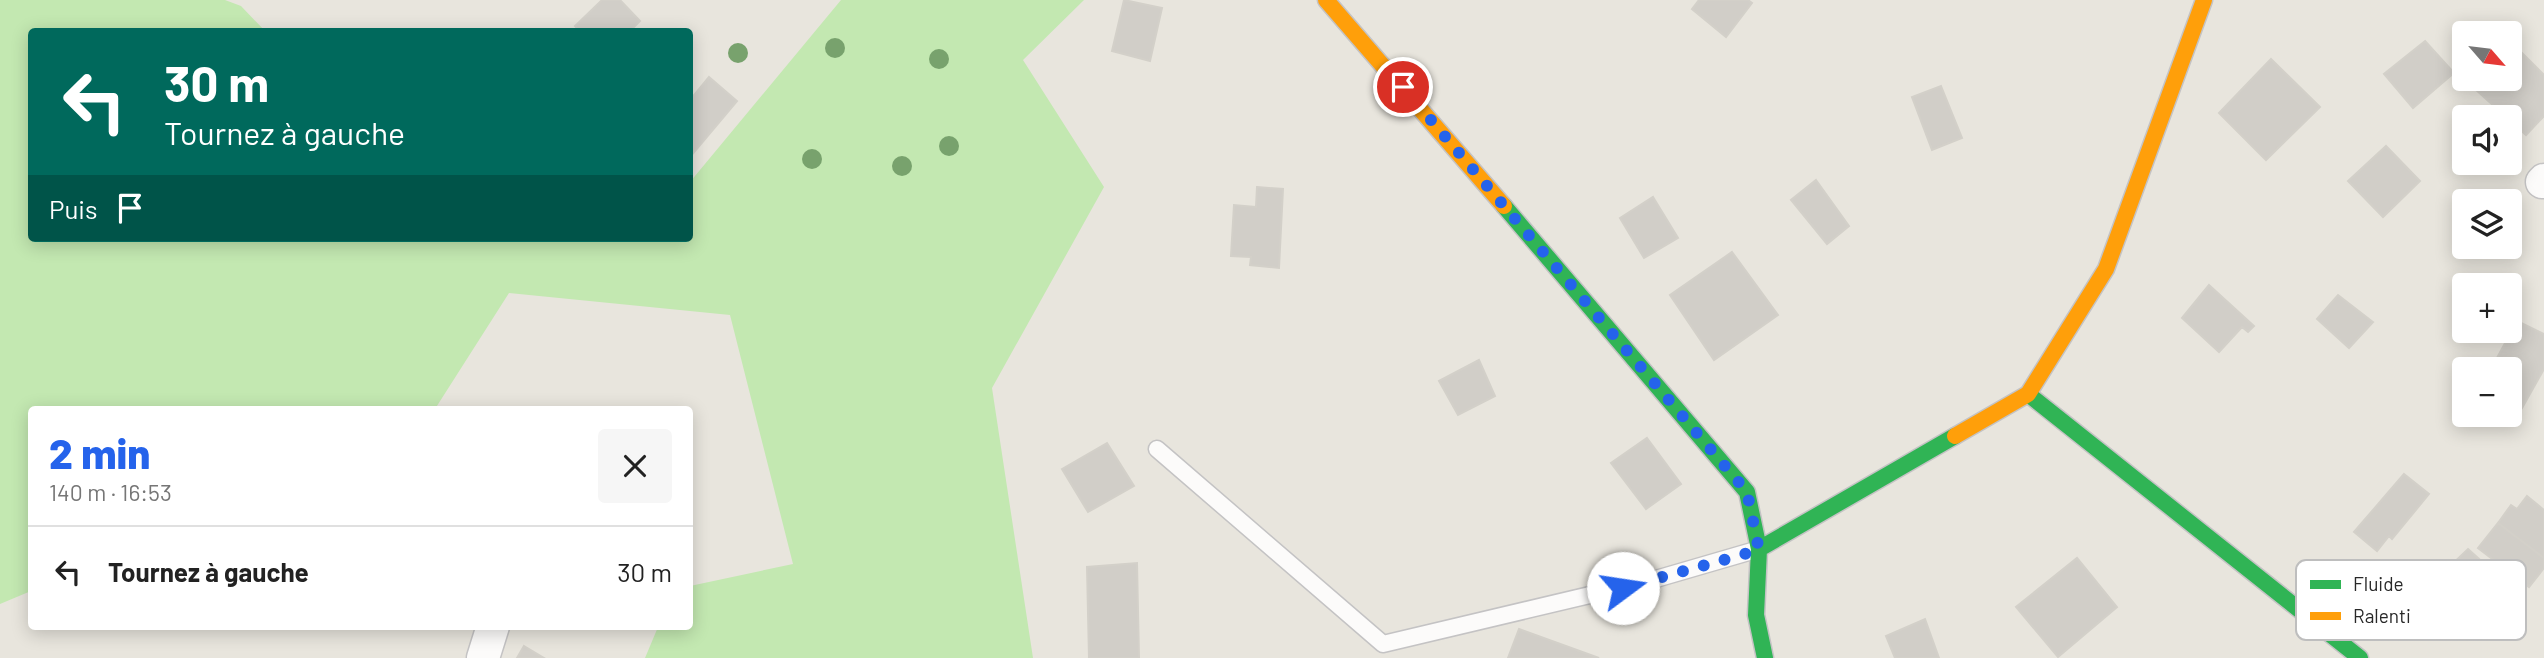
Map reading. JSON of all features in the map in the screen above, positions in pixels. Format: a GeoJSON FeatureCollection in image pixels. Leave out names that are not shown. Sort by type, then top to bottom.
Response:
{"type":"FeatureCollection","features":[{"type":"Feature","properties":{"kind":"street"},"geometry":{"type":"LineString","coordinates":[[1326,0],[1747,492],[1759,550],[1756,615],[1765,658]]}},
{"type":"Feature","properties":{"kind":"street"},"geometry":{"type":"LineString","coordinates":[[1759,550],[2028,394],[2106,269],[2204,0]]}},
{"type":"Feature","properties":{"kind":"street"},"geometry":{"type":"LineString","coordinates":[[2028,394],[2296,607]]}},
{"type":"Feature","properties":{"kind":"street"},"geometry":{"type":"LineString","coordinates":[[483,658],[493,630]]}},
{"type":"Feature","properties":{"kind":"street"},"geometry":{"type":"LineString","coordinates":[[2337,640],[2360,658]]}},
{"type":"Feature","properties":{"kind":"lane"},"geometry":{"type":"LineString","coordinates":[[1157,449],[1383,644],[1650,581],[1759,550]]}},
{"type":"Feature","properties":{"kind":"green space"},"geometry":{"type":"Polygon","coordinates":[[[0,0],[225,0],[241,6],[262,28],[28,28],[28,242],[693,242],[693,178],[841,0],[1084,0],[1023,60],[1104,187],[992,388],[1033,658],[645,658],[657,630],[693,630],[693,585],[793,564],[730,315],[509,293],[437,406],[28,406],[28,592],[0,604],[0,0]]]}},
{"type":"Feature","properties":{"kind":"building"},"geometry":{"type":"Polygon","coordinates":[[[602,0],[620,0],[640,21],[633,28],[575,26],[602,0]]]}},
{"type":"Feature","properties":{"kind":"building"},"geometry":{"type":"Polygon","coordinates":[[[1124,0],[1162,8],[1150,61],[1112,51],[1124,0]]]}},
{"type":"Feature","properties":{"kind":"building"},"geometry":{"type":"Polygon","coordinates":[[[1699,0],[1748,0],[1752,3],[1726,37],[1692,9],[1699,0]]]}},
{"type":"Feature","properties":{"kind":"building"},"geometry":{"type":"Polygon","coordinates":[[[2425,41],[2452,71],[2452,75],[2413,108],[2384,74],[2425,41]]]}},
{"type":"Feature","properties":{"kind":"building"},"geometry":{"type":"Polygon","coordinates":[[[2522,53],[2544,75],[2544,116],[2526,135],[2522,131],[2522,105],[2493,105],[2477,91],[2522,91],[2522,53]]]}},
{"type":"Feature","properties":{"kind":"building"},"geometry":{"type":"Polygon","coordinates":[[[2271,59],[2320,107],[2266,160],[2219,113],[2271,59]]]}},
{"type":"Feature","properties":{"kind":"building"},"geometry":{"type":"Polygon","coordinates":[[[709,77],[737,101],[693,153],[693,96],[709,77]]]}},
{"type":"Feature","properties":{"kind":"building"},"geometry":{"type":"Polygon","coordinates":[[[1941,86],[1962,138],[1932,150],[1912,97],[1941,86]]]}},
{"type":"Feature","properties":{"kind":"building"},"geometry":{"type":"Polygon","coordinates":[[[2386,146],[2420,181],[2383,217],[2348,181],[2386,146]]]}},
{"type":"Feature","properties":{"kind":"building"},"geometry":{"type":"Polygon","coordinates":[[[1816,180],[1849,226],[1827,244],[1791,200],[1816,180]]]}},
{"type":"Feature","properties":{"kind":"building"},"geometry":{"type":"Polygon","coordinates":[[[1257,187],[1283,189],[1279,268],[1250,265],[1251,257],[1231,256],[1234,205],[1256,207],[1257,187]]]}},
{"type":"Feature","properties":{"kind":"building"},"geometry":{"type":"Polygon","coordinates":[[[1653,197],[1678,238],[1644,258],[1620,218],[1653,197]]]}},
{"type":"Feature","properties":{"kind":"building"},"geometry":{"type":"Polygon","coordinates":[[[1732,252],[1778,315],[1714,360],[1670,295],[1732,252]]]}},
{"type":"Feature","properties":{"kind":"building"},"geometry":{"type":"Polygon","coordinates":[[[2209,285],[2254,326],[2248,332],[2242,327],[2219,352],[2182,318],[2209,285]]]}},
{"type":"Feature","properties":{"kind":"building"},"geometry":{"type":"Polygon","coordinates":[[[2338,295],[2373,322],[2349,348],[2317,319],[2338,295]]]}},
{"type":"Feature","properties":{"kind":"building"},"geometry":{"type":"Polygon","coordinates":[[[2522,323],[2544,334],[2544,369],[2522,408],[2522,357],[2498,357],[2505,343],[2522,343],[2522,323]]]}},
{"type":"Feature","properties":{"kind":"building"},"geometry":{"type":"Polygon","coordinates":[[[1479,360],[1495,396],[1458,415],[1439,381],[1479,360]]]}},
{"type":"Feature","properties":{"kind":"building"},"geometry":{"type":"Polygon","coordinates":[[[1647,438],[1681,484],[1646,509],[1611,463],[1647,438]]]}},
{"type":"Feature","properties":{"kind":"building"},"geometry":{"type":"Polygon","coordinates":[[[1107,443],[1134,486],[1088,512],[1062,469],[1107,443]]]}},
{"type":"Feature","properties":{"kind":"building"},"geometry":{"type":"Polygon","coordinates":[[[2404,474],[2429,494],[2392,539],[2389,536],[2377,551],[2354,532],[2404,474]]]}},
{"type":"Feature","properties":{"kind":"building"},"geometry":{"type":"Polygon","coordinates":[[[2527,496],[2544,510],[2544,558],[2498,523],[2511,505],[2517,509],[2527,496]]]}},
{"type":"Feature","properties":{"kind":"building"},"geometry":{"type":"Polygon","coordinates":[[[2498,523],[2544,558],[2544,568],[2529,587],[2526,585],[2526,560],[2494,560],[2478,548],[2498,523]]]}},
{"type":"Feature","properties":{"kind":"building"},"geometry":{"type":"Polygon","coordinates":[[[2468,549],[2480,560],[2456,560],[2468,549]]]}},
{"type":"Feature","properties":{"kind":"building"},"geometry":{"type":"Polygon","coordinates":[[[2077,558],[2117,607],[2058,657],[2016,607],[2077,558]]]}},
{"type":"Feature","properties":{"kind":"building"},"geometry":{"type":"Polygon","coordinates":[[[1137,563],[1139,658],[1089,658],[1087,567],[1137,563]]]}},
{"type":"Feature","properties":{"kind":"building"},"geometry":{"type":"Polygon","coordinates":[[[1925,619],[1939,658],[1895,658],[1886,636],[1925,619]]]}},
{"type":"Feature","properties":{"kind":"building"},"geometry":{"type":"Polygon","coordinates":[[[1519,629],[1599,658],[1508,658],[1519,629]]]}},
{"type":"Feature","properties":{"kind":"building"},"geometry":{"type":"Polygon","coordinates":[[[524,646],[544,658],[517,658],[524,646]]]}},
{"type":"Feature","properties":{"kind":"traffic: fast"},"geometry":{"type":"LineString","coordinates":[[1504,206],[1747,492],[1759,549]]}},
{"type":"Feature","properties":{"kind":"traffic: fast"},"geometry":{"type":"LineString","coordinates":[[2028,394],[2296,607]]}},
{"type":"Feature","properties":{"kind":"traffic: fast"},"geometry":{"type":"LineString","coordinates":[[1765,658],[1756,615],[1759,549],[1955,436]]}},
{"type":"Feature","properties":{"kind":"traffic: fast"},"geometry":{"type":"LineString","coordinates":[[2337,640],[2360,658]]}},
{"type":"Feature","properties":{"kind":"traffic: slow"},"geometry":{"type":"LineString","coordinates":[[1326,0],[1504,206]]}},
{"type":"Feature","properties":{"kind":"traffic: slow"},"geometry":{"type":"LineString","coordinates":[[1955,436],[2028,394],[2106,269],[2204,0]]}},
{"type":"Feature","properties":{"kind":"route"},"geometry":{"type":"LineString","coordinates":[[1403,87],[1747,492],[1759,550],[1623,588]]}}]}
